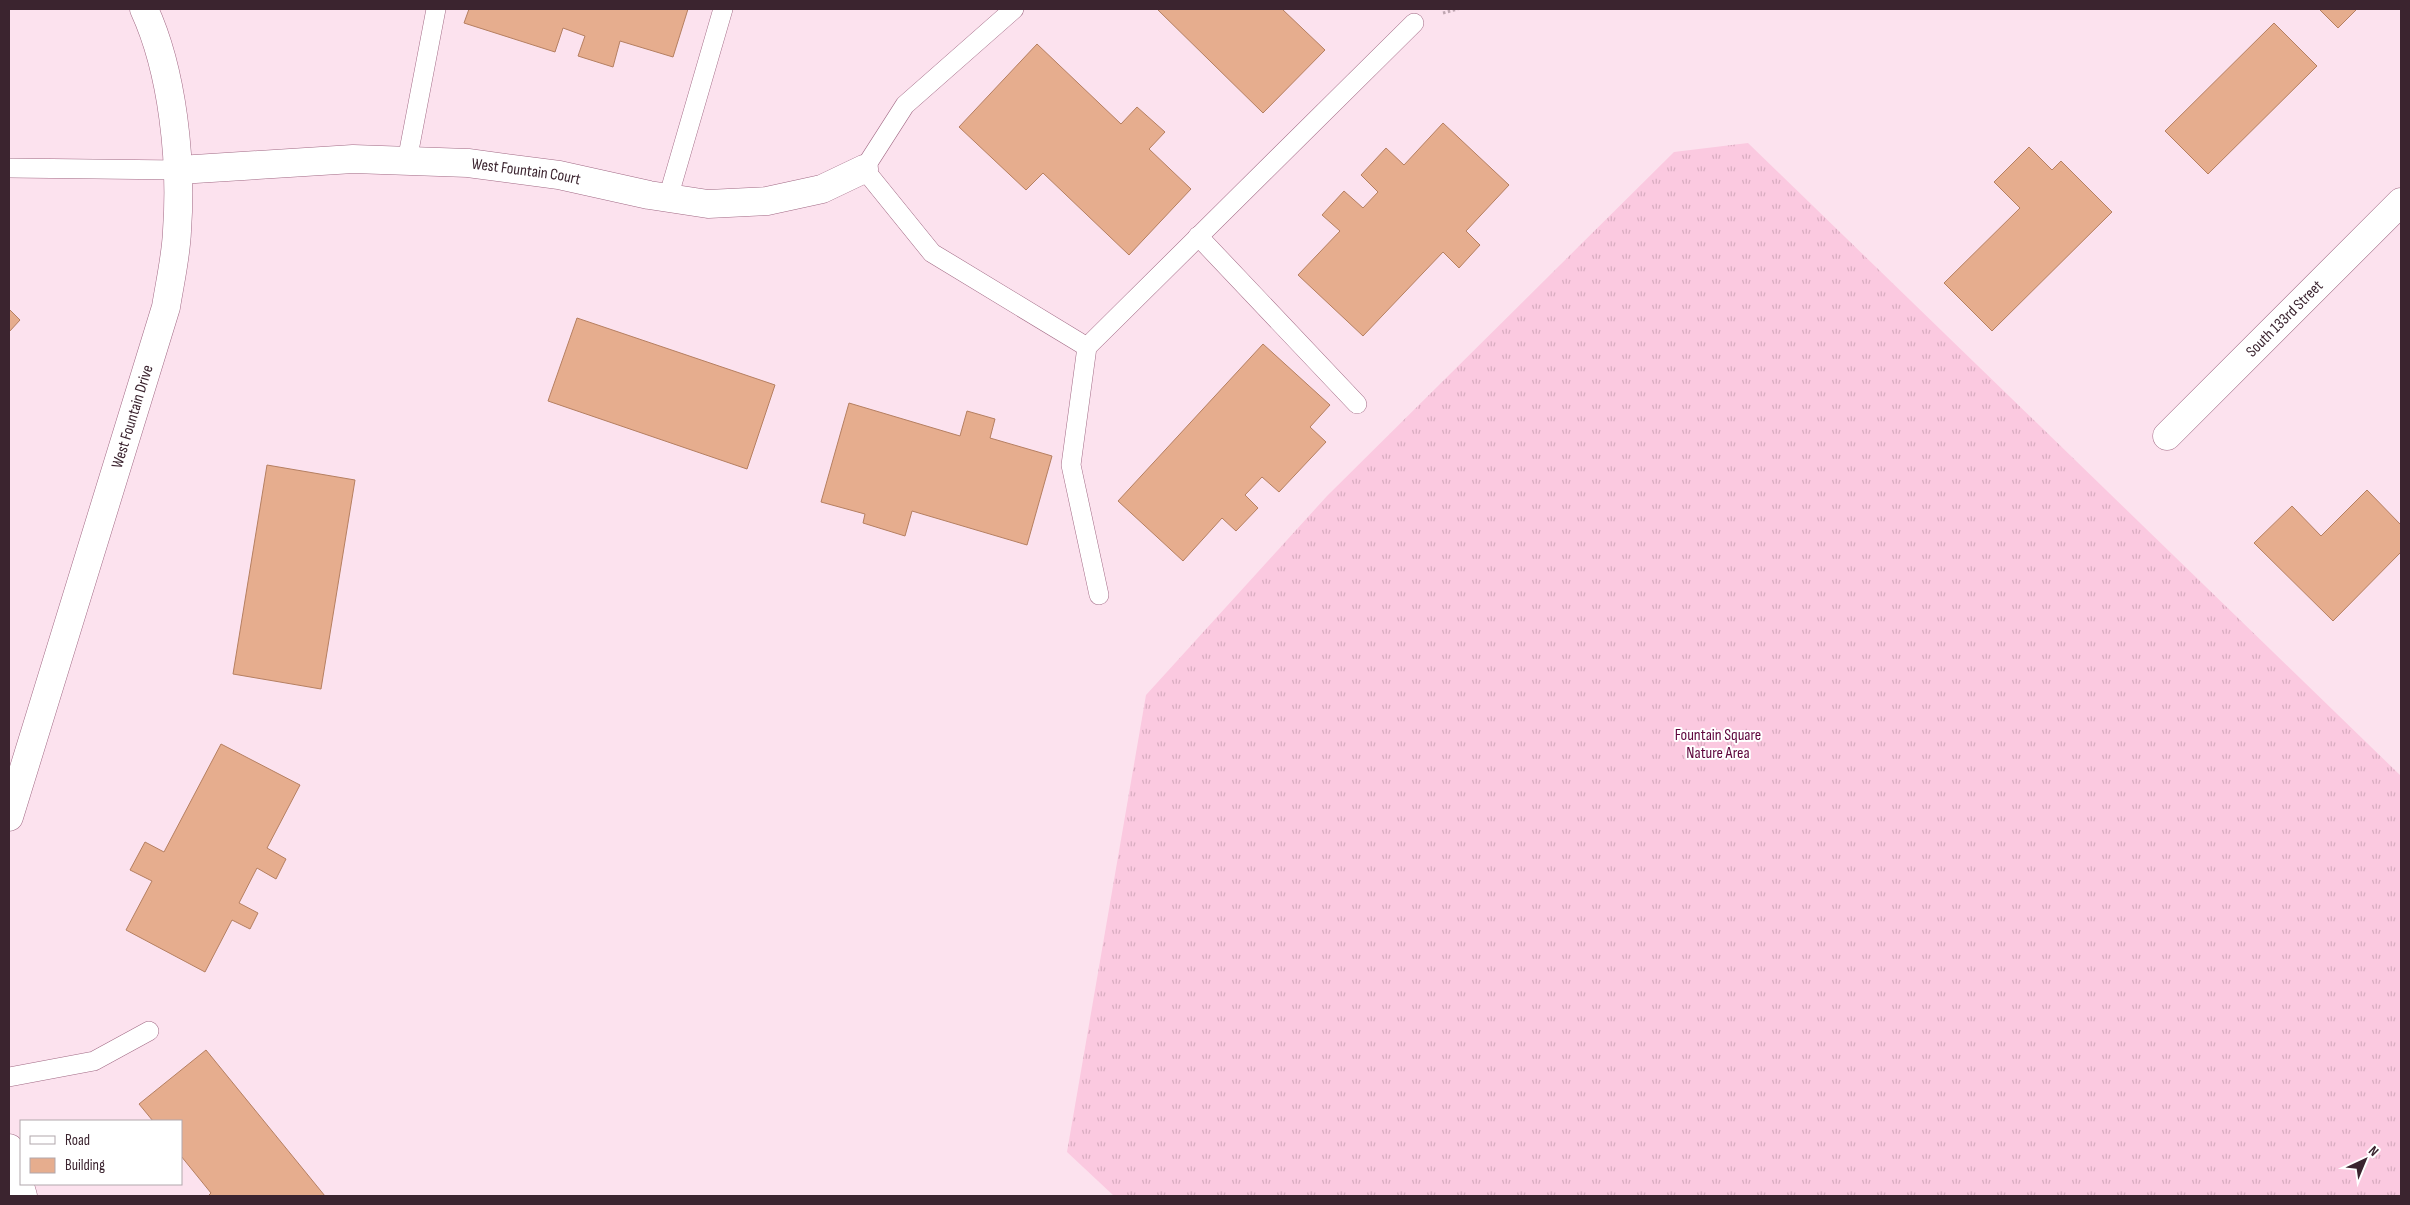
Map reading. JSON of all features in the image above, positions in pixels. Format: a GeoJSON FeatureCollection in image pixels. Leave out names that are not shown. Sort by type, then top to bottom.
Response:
{"type":"FeatureCollection","features":[{"type":"Feature","properties":{"kind":"street","name":"West Fountain Drive"},"geometry":{"type":"LineString","coordinates":[[9,818],[15,773],[166,306],[178,232],[179,170],[170,94],[144,9]]}},
{"type":"Feature","properties":{"kind":"street","name":"West Fountain Court"},"geometry":{"type":"LineString","coordinates":[[179,170],[353,159],[468,163],[559,175],[668,198],[708,204],[767,202],[822,189],[864,169]]}},
{"type":"Feature","properties":{"kind":"street","name":"South 133rd Street"},"geometry":{"type":"LineString","coordinates":[[2167,436],[2401,202]]}},
{"type":"Feature","properties":{"kind":"street"},"geometry":{"type":"LineString","coordinates":[[9,1148],[23,1196]]}},
{"type":"Feature","properties":{"kind":"lane"},"geometry":{"type":"LineString","coordinates":[[407,161],[436,9]]}},
{"type":"Feature","properties":{"kind":"lane"},"geometry":{"type":"LineString","coordinates":[[668,198],[723,9]]}},
{"type":"Feature","properties":{"kind":"lane"},"geometry":{"type":"LineString","coordinates":[[1014,9],[905,104],[864,169],[932,253],[1087,347]]}},
{"type":"Feature","properties":{"kind":"lane"},"geometry":{"type":"LineString","coordinates":[[1099,595],[1071,465],[1087,347],[1414,23]]}},
{"type":"Feature","properties":{"kind":"lane"},"geometry":{"type":"LineString","coordinates":[[9,168],[179,170]]}},
{"type":"Feature","properties":{"kind":"lane"},"geometry":{"type":"LineString","coordinates":[[1198,236],[1357,404]]}},
{"type":"Feature","properties":{"kind":"lane"},"geometry":{"type":"LineString","coordinates":[[9,1077],[94,1061],[149,1031]]}},
{"type":"Feature","properties":{"kind":"green space","name":"Fountain Square Nature Area"},"geometry":{"type":"Polygon","coordinates":[[[1748,143],[2401,776],[2401,1196],[1114,1196],[1067,1152],[1146,695],[1327,496],[1674,152],[1748,143]]]}},
{"type":"Feature","properties":{"kind":"building"},"geometry":{"type":"Polygon","coordinates":[[[469,9],[688,9],[673,57],[620,41],[613,67],[578,56],[585,36],[563,28],[555,52],[464,23],[469,9]]]}},
{"type":"Feature","properties":{"kind":"building"},"geometry":{"type":"Polygon","coordinates":[[[1157,9],[1282,9],[1325,50],[1263,113],[1157,9]]]}},
{"type":"Feature","properties":{"kind":"building"},"geometry":{"type":"Polygon","coordinates":[[[2319,9],[2357,9],[2338,28],[2319,9]]]}},
{"type":"Feature","properties":{"kind":"building"},"geometry":{"type":"Polygon","coordinates":[[[2274,23],[2317,66],[2208,174],[2165,131],[2274,23]]]}},
{"type":"Feature","properties":{"kind":"building"},"geometry":{"type":"Polygon","coordinates":[[[1037,44],[1121,124],[1137,107],[1165,132],[1149,149],[1191,189],[1129,255],[1043,173],[1026,190],[959,127],[1037,44]]]}},
{"type":"Feature","properties":{"kind":"building"},"geometry":{"type":"Polygon","coordinates":[[[1443,123],[1509,185],[1466,231],[1480,245],[1459,268],[1443,252],[1363,336],[1298,275],[1340,231],[1322,215],[1344,191],[1363,208],[1378,192],[1361,175],[1386,148],[1404,165],[1443,123]]]}},
{"type":"Feature","properties":{"kind":"building"},"geometry":{"type":"Polygon","coordinates":[[[2029,147],[2052,170],[2061,161],[2112,212],[1992,331],[1944,283],[2020,208],[1994,182],[2029,147]]]}},
{"type":"Feature","properties":{"kind":"building"},"geometry":{"type":"Polygon","coordinates":[[[9,309],[20,320],[9,332],[9,309]]]}},
{"type":"Feature","properties":{"kind":"building"},"geometry":{"type":"Polygon","coordinates":[[[577,318],[775,385],[747,469],[548,401],[577,318]]]}},
{"type":"Feature","properties":{"kind":"building"},"geometry":{"type":"Polygon","coordinates":[[[1263,344],[1330,405],[1310,427],[1326,442],[1279,492],[1262,477],[1245,495],[1258,508],[1236,531],[1222,518],[1183,561],[1118,501],[1263,344]]]}},
{"type":"Feature","properties":{"kind":"building"},"geometry":{"type":"Polygon","coordinates":[[[849,403],[960,436],[967,411],[995,419],[990,438],[1052,456],[1027,545],[912,511],[905,536],[863,523],[865,514],[821,502],[849,403]]]}},
{"type":"Feature","properties":{"kind":"building"},"geometry":{"type":"Polygon","coordinates":[[[267,465],[355,480],[321,689],[233,674],[267,465]]]}},
{"type":"Feature","properties":{"kind":"building"},"geometry":{"type":"Polygon","coordinates":[[[2367,490],[2401,525],[2401,552],[2333,621],[2254,543],[2292,506],[2321,536],[2367,490]]]}},
{"type":"Feature","properties":{"kind":"building"},"geometry":{"type":"Polygon","coordinates":[[[221,744],[300,785],[267,848],[286,859],[276,879],[257,868],[239,903],[258,913],[250,929],[232,920],[205,972],[126,930],[152,881],[130,870],[145,842],[164,852],[221,744]]]}},
{"type":"Feature","properties":{"kind":"building"},"geometry":{"type":"Polygon","coordinates":[[[206,1050],[325,1196],[208,1196],[211,1193],[182,1157],[182,1120],[152,1120],[139,1104],[206,1050]]]}}]}
